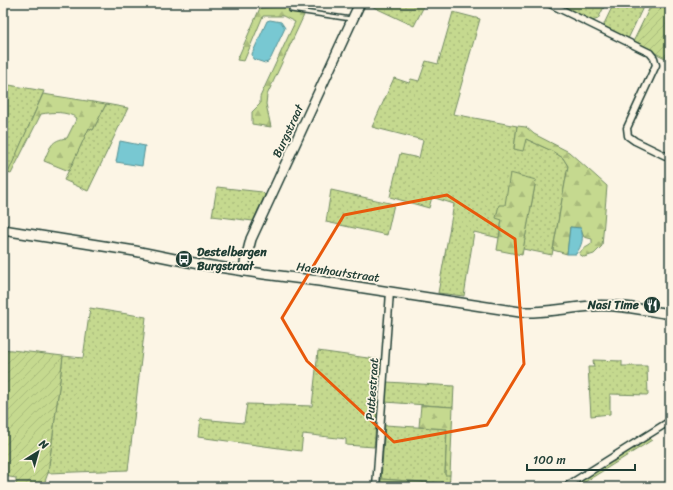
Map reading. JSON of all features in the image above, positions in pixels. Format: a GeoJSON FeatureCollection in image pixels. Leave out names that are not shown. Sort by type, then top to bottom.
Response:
{"type":"FeatureCollection","features":[{"type":"Feature","properties":{"kind":"street","name":"Burgstraat"},"geometry":{"type":"LineString","coordinates":[[243,271],[251,239],[360,3]]}},
{"type":"Feature","properties":{"kind":"street"},"geometry":{"type":"LineString","coordinates":[[548,3],[650,53],[654,58],[656,65],[628,128],[628,136],[670,158]]}},
{"type":"Feature","properties":{"kind":"street","name":"Haenhoutstraat"},"geometry":{"type":"LineString","coordinates":[[3,230],[243,271],[520,312],[540,313],[592,306],[604,306],[670,314]]}},
{"type":"Feature","properties":{"kind":"street","name":"Puttestraat"},"geometry":{"type":"LineString","coordinates":[[376,487],[390,292]]}},
{"type":"Feature","properties":{"kind":"street"},"geometry":{"type":"LineString","coordinates":[[566,487],[670,421]]}},
{"type":"Feature","properties":{"kind":"lane"},"geometry":{"type":"LineString","coordinates":[[291,10],[352,20]]}},
{"type":"Feature","properties":{"kind":"highlighted area"},"geometry":{"type":"Polygon","coordinates":[[[447,195],[515,239],[524,364],[487,425],[394,442],[307,361],[282,318],[344,215],[447,195]]]}},
{"type":"Feature","properties":{"kind":"green space"},"geometry":{"type":"Polygon","coordinates":[[[284,3],[299,3],[296,10],[305,13],[267,95],[266,104],[271,127],[252,124],[252,112],[260,104],[260,97],[295,22],[283,16],[263,16],[244,61],[237,60],[260,8],[282,6],[284,3]]]}},
{"type":"Feature","properties":{"kind":"green space"},"geometry":{"type":"Polygon","coordinates":[[[555,3],[606,3],[598,19],[592,21],[555,3]]]}},
{"type":"Feature","properties":{"kind":"green space"},"geometry":{"type":"Polygon","coordinates":[[[614,3],[645,3],[628,39],[605,27],[604,24],[614,3]]]}},
{"type":"Feature","properties":{"kind":"green space"},"geometry":{"type":"Polygon","coordinates":[[[652,3],[670,3],[670,55],[667,54],[665,58],[633,42],[652,3]]]}},
{"type":"Feature","properties":{"kind":"green space"},"geometry":{"type":"Polygon","coordinates":[[[367,4],[425,4],[414,26],[367,4]]]}},
{"type":"Feature","properties":{"kind":"green space"},"geometry":{"type":"Polygon","coordinates":[[[453,12],[480,19],[453,114],[517,126],[514,149],[526,139],[552,151],[563,158],[568,166],[552,255],[523,249],[536,180],[505,205],[497,218],[502,219],[499,238],[474,232],[464,296],[438,293],[454,204],[432,197],[429,208],[390,197],[400,154],[419,158],[423,140],[372,127],[394,78],[409,83],[411,79],[419,81],[426,61],[438,64],[453,12]]]}},
{"type":"Feature","properties":{"kind":"green space"},"geometry":{"type":"Polygon","coordinates":[[[3,84],[44,91],[3,186],[3,84]]]}},
{"type":"Feature","properties":{"kind":"green space"},"geometry":{"type":"Polygon","coordinates":[[[43,94],[106,104],[93,130],[89,128],[69,171],[44,161],[54,142],[67,138],[77,118],[64,113],[55,113],[41,114],[11,174],[8,173],[43,94]]]}},
{"type":"Feature","properties":{"kind":"green space"},"geometry":{"type":"Polygon","coordinates":[[[106,104],[128,108],[88,191],[64,180],[89,128],[93,130],[106,104]]]}},
{"type":"Feature","properties":{"kind":"green space"},"geometry":{"type":"Polygon","coordinates":[[[517,126],[526,127],[534,134],[569,152],[607,186],[602,246],[594,254],[584,257],[579,254],[592,243],[592,239],[584,237],[580,228],[570,227],[567,254],[553,250],[568,166],[563,158],[552,151],[526,139],[523,151],[514,149],[517,126]]]}},
{"type":"Feature","properties":{"kind":"green space"},"geometry":{"type":"Polygon","coordinates":[[[510,173],[536,180],[522,255],[497,250],[502,220],[496,218],[499,205],[505,205],[510,173]]]}},
{"type":"Feature","properties":{"kind":"green space"},"geometry":{"type":"Polygon","coordinates":[[[217,187],[262,192],[265,195],[253,221],[212,216],[217,187]]]}},
{"type":"Feature","properties":{"kind":"green space"},"geometry":{"type":"Polygon","coordinates":[[[331,190],[394,204],[387,235],[326,222],[331,190]]]}},
{"type":"Feature","properties":{"kind":"green space"},"geometry":{"type":"Polygon","coordinates":[[[90,308],[146,317],[128,470],[48,473],[63,356],[83,358],[90,308]]]}},
{"type":"Feature","properties":{"kind":"green space"},"geometry":{"type":"Polygon","coordinates":[[[3,349],[63,356],[48,473],[43,487],[16,487],[16,478],[3,476],[3,349]]]}},
{"type":"Feature","properties":{"kind":"green space"},"geometry":{"type":"Polygon","coordinates":[[[318,351],[382,360],[374,447],[346,445],[346,439],[303,434],[301,451],[198,437],[200,419],[244,423],[247,404],[312,406],[318,351]]]}},
{"type":"Feature","properties":{"kind":"green space"},"geometry":{"type":"Polygon","coordinates":[[[593,360],[622,361],[622,366],[647,366],[648,395],[610,394],[610,414],[591,416],[588,367],[594,367],[593,360]]]}},
{"type":"Feature","properties":{"kind":"green space"},"geometry":{"type":"Polygon","coordinates":[[[387,382],[454,386],[453,407],[385,402],[387,382]]]}},
{"type":"Feature","properties":{"kind":"green space"},"geometry":{"type":"Polygon","coordinates":[[[421,405],[453,407],[450,475],[445,475],[447,429],[419,427],[421,405]]]}},
{"type":"Feature","properties":{"kind":"green space"},"geometry":{"type":"Polygon","coordinates":[[[385,425],[447,429],[445,474],[450,475],[449,487],[436,487],[436,483],[381,479],[385,425]]]}},
{"type":"Feature","properties":{"kind":"green space"},"geometry":{"type":"Polygon","coordinates":[[[648,437],[652,440],[577,487],[569,487],[648,437]]]}},
{"type":"Feature","properties":{"kind":"green space"},"geometry":{"type":"Polygon","coordinates":[[[381,479],[437,483],[436,487],[381,487],[381,479]]]}},
{"type":"Feature","properties":{"kind":"water"},"geometry":{"type":"Polygon","coordinates":[[[270,20],[281,22],[285,28],[271,58],[265,63],[253,59],[252,54],[267,21],[270,20]]]}},
{"type":"Feature","properties":{"kind":"water"},"geometry":{"type":"Polygon","coordinates":[[[120,141],[145,146],[142,166],[116,162],[120,141]]]}},
{"type":"Feature","properties":{"kind":"water"},"geometry":{"type":"Polygon","coordinates":[[[570,227],[581,228],[582,232],[582,242],[576,254],[567,254],[570,227]]]}},
{"type":"Feature","properties":{"kind":"place","name":"Destelbergen Burgstraat"},"geometry":{"type":"Point","coordinates":[184,259]}},
{"type":"Feature","properties":{"kind":"place","name":"Nasi Time"},"geometry":{"type":"Point","coordinates":[652,305]}}]}
